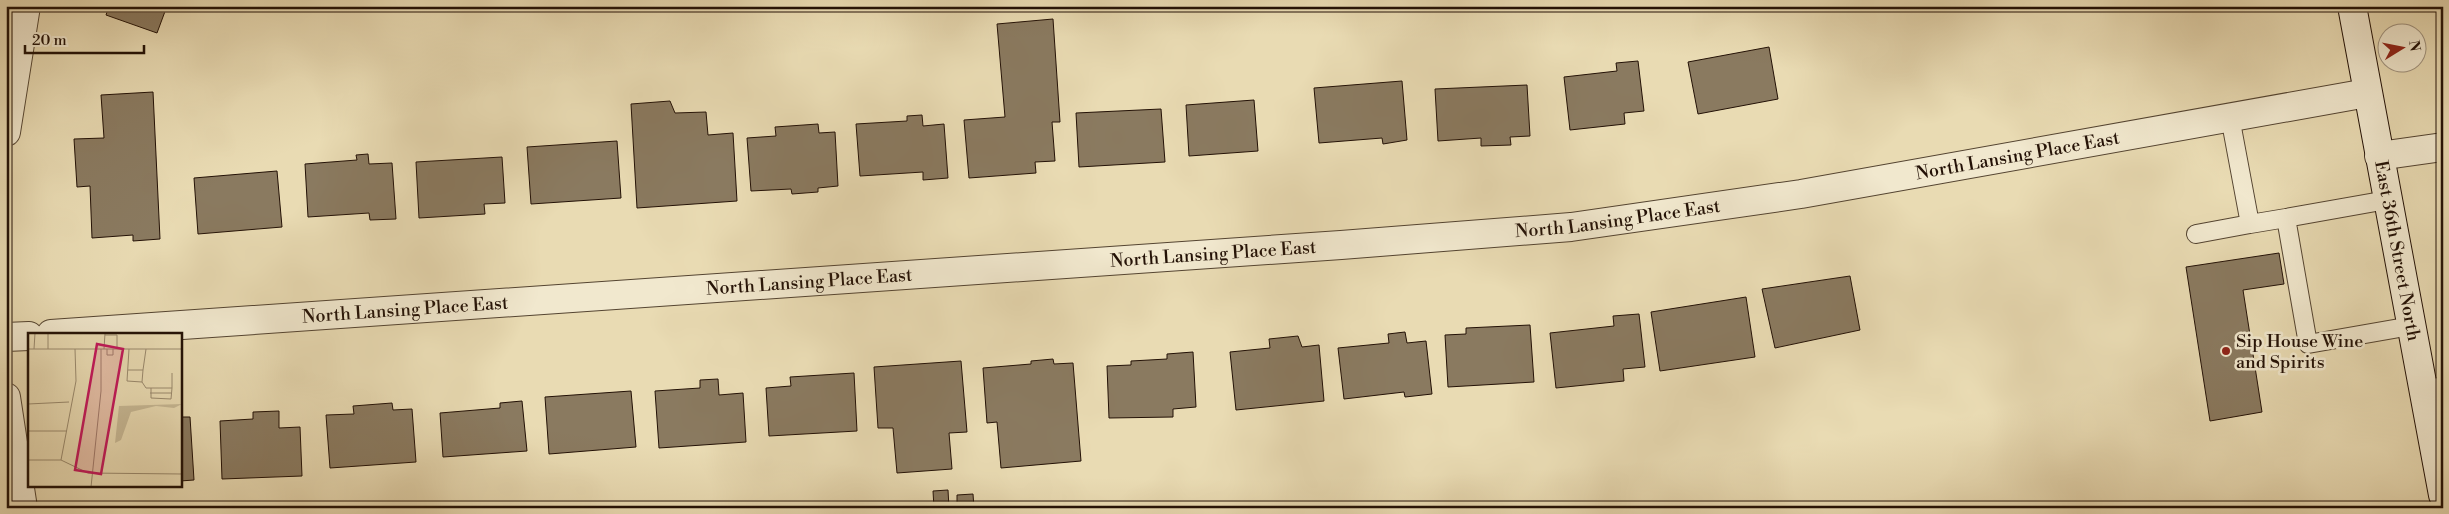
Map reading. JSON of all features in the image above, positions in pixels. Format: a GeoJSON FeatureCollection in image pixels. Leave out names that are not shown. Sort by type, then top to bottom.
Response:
{"type":"FeatureCollection","features":[{"type":"Feature","properties":{"kind":"street"},"geometry":{"type":"LineString","coordinates":[[6,132],[26,6]]}},
{"type":"Feature","properties":{"kind":"street","name":"East 36th Street North"},"geometry":{"type":"LineString","coordinates":[[2352,6],[2410,326],[2433,389],[2443,495]]}},
{"type":"Feature","properties":{"kind":"street","name":"North Lansing Place East"},"geometry":{"type":"LineString","coordinates":[[66,333],[1331,246],[1571,227],[1801,194],[2367,93]]}},
{"type":"Feature","properties":{"kind":"street"},"geometry":{"type":"LineString","coordinates":[[2379,156],[2443,147]]}},
{"type":"Feature","properties":{"kind":"street"},"geometry":{"type":"LineString","coordinates":[[6,337],[28,336]]}},
{"type":"Feature","properties":{"kind":"street"},"geometry":{"type":"LineString","coordinates":[[6,397],[23,508]]}},
{"type":"Feature","properties":{"kind":"lane"},"geometry":{"type":"LineString","coordinates":[[2230,118],[2250,224]]}},
{"type":"Feature","properties":{"kind":"lane"},"geometry":{"type":"LineString","coordinates":[[2196,234],[2387,200]]}},
{"type":"Feature","properties":{"kind":"lane"},"geometry":{"type":"LineString","coordinates":[[2286,218],[2308,344],[2410,326]]}},
{"type":"Feature","properties":{"kind":"building"},"geometry":{"type":"Polygon","coordinates":[[[109,6],[167,6],[157,33],[106,15],[109,6]]]}},
{"type":"Feature","properties":{"kind":"building"},"geometry":{"type":"Polygon","coordinates":[[[1053,19],[1060,122],[1052,122],[1055,161],[1035,162],[1036,173],[969,178],[964,120],[1005,117],[997,24],[1053,19]]]}},
{"type":"Feature","properties":{"kind":"building"},"geometry":{"type":"Polygon","coordinates":[[[1769,47],[1778,99],[1698,114],[1688,62],[1769,47]]]}},
{"type":"Feature","properties":{"kind":"building"},"geometry":{"type":"Polygon","coordinates":[[[1638,61],[1644,111],[1624,113],[1625,124],[1570,130],[1564,77],[1617,71],[1616,63],[1638,61]]]}},
{"type":"Feature","properties":{"kind":"building"},"geometry":{"type":"Polygon","coordinates":[[[1402,81],[1407,140],[1383,144],[1382,138],[1319,143],[1314,88],[1402,81]]]}},
{"type":"Feature","properties":{"kind":"building"},"geometry":{"type":"Polygon","coordinates":[[[1527,85],[1530,136],[1510,137],[1511,145],[1481,146],[1481,138],[1438,141],[1435,89],[1527,85]]]}},
{"type":"Feature","properties":{"kind":"building"},"geometry":{"type":"Polygon","coordinates":[[[153,92],[160,239],[133,241],[133,235],[92,238],[90,186],[77,187],[74,139],[104,138],[101,95],[153,92]]]}},
{"type":"Feature","properties":{"kind":"building"},"geometry":{"type":"Polygon","coordinates":[[[1254,100],[1258,151],[1189,156],[1186,105],[1254,100]]]}},
{"type":"Feature","properties":{"kind":"building"},"geometry":{"type":"Polygon","coordinates":[[[670,101],[675,113],[706,112],[708,135],[733,133],[737,201],[637,208],[631,104],[670,101]]]}},
{"type":"Feature","properties":{"kind":"building"},"geometry":{"type":"Polygon","coordinates":[[[1161,109],[1165,162],[1079,167],[1076,113],[1161,109]]]}},
{"type":"Feature","properties":{"kind":"building"},"geometry":{"type":"Polygon","coordinates":[[[922,115],[923,126],[944,124],[948,178],[923,180],[923,172],[860,176],[856,124],[907,121],[907,116],[922,115]]]}},
{"type":"Feature","properties":{"kind":"building"},"geometry":{"type":"Polygon","coordinates":[[[818,124],[819,133],[835,132],[838,186],[818,188],[818,192],[792,194],[791,189],[751,191],[747,138],[776,136],[775,127],[818,124]]]}},
{"type":"Feature","properties":{"kind":"building"},"geometry":{"type":"Polygon","coordinates":[[[617,141],[621,198],[531,204],[527,147],[617,141]]]}},
{"type":"Feature","properties":{"kind":"building"},"geometry":{"type":"Polygon","coordinates":[[[368,154],[369,164],[392,163],[396,219],[370,220],[369,213],[308,217],[305,164],[357,160],[356,155],[368,154]]]}},
{"type":"Feature","properties":{"kind":"building"},"geometry":{"type":"Polygon","coordinates":[[[502,157],[505,203],[484,204],[485,214],[419,218],[416,162],[502,157]]]}},
{"type":"Feature","properties":{"kind":"building"},"geometry":{"type":"Polygon","coordinates":[[[277,171],[282,227],[198,234],[194,178],[277,171]]]}},
{"type":"Feature","properties":{"kind":"building","name":"Sip House Wine and Spirits"},"geometry":{"type":"Polygon","coordinates":[[[2279,253],[2284,284],[2243,290],[2262,412],[2210,421],[2186,267],[2279,253]]]}},
{"type":"Feature","properties":{"kind":"building"},"geometry":{"type":"Polygon","coordinates":[[[1850,276],[1860,330],[1775,348],[1762,289],[1850,276]]]}},
{"type":"Feature","properties":{"kind":"building"},"geometry":{"type":"Polygon","coordinates":[[[1746,297],[1755,357],[1660,371],[1651,312],[1746,297]]]}},
{"type":"Feature","properties":{"kind":"building"},"geometry":{"type":"Polygon","coordinates":[[[1639,314],[1645,367],[1623,369],[1624,381],[1556,388],[1550,333],[1614,326],[1613,316],[1639,314]]]}},
{"type":"Feature","properties":{"kind":"building"},"geometry":{"type":"Polygon","coordinates":[[[1530,325],[1534,382],[1448,387],[1445,335],[1466,334],[1466,328],[1530,325]]]}},
{"type":"Feature","properties":{"kind":"building"},"geometry":{"type":"Polygon","coordinates":[[[1405,332],[1407,343],[1426,341],[1432,394],[1405,397],[1404,392],[1344,399],[1338,348],[1389,343],[1388,334],[1405,332]]]}},
{"type":"Feature","properties":{"kind":"building"},"geometry":{"type":"Polygon","coordinates":[[[1298,336],[1302,347],[1319,345],[1324,401],[1236,410],[1230,352],[1270,348],[1269,339],[1298,336]]]}},
{"type":"Feature","properties":{"kind":"building"},"geometry":{"type":"Polygon","coordinates":[[[1193,352],[1196,407],[1173,409],[1173,417],[1109,418],[1107,366],[1131,365],[1131,361],[1167,359],[1167,354],[1193,352]]]}},
{"type":"Feature","properties":{"kind":"building"},"geometry":{"type":"Polygon","coordinates":[[[1053,359],[1054,364],[1073,363],[1081,461],[1001,468],[997,422],[987,423],[983,368],[1031,364],[1031,361],[1053,359]]]}},
{"type":"Feature","properties":{"kind":"building"},"geometry":{"type":"Polygon","coordinates":[[[961,361],[967,432],[949,433],[952,469],[897,473],[893,428],[878,428],[874,367],[961,361]]]}},
{"type":"Feature","properties":{"kind":"building"},"geometry":{"type":"Polygon","coordinates":[[[854,373],[857,431],[769,436],[766,388],[791,386],[790,377],[854,373]]]}},
{"type":"Feature","properties":{"kind":"building"},"geometry":{"type":"Polygon","coordinates":[[[718,379],[719,395],[743,393],[746,442],[659,448],[655,391],[700,388],[700,380],[718,379]]]}},
{"type":"Feature","properties":{"kind":"building"},"geometry":{"type":"Polygon","coordinates":[[[631,391],[636,447],[549,454],[545,397],[631,391]]]}},
{"type":"Feature","properties":{"kind":"building"},"geometry":{"type":"Polygon","coordinates":[[[522,401],[527,451],[443,457],[440,413],[500,408],[500,403],[522,401]]]}},
{"type":"Feature","properties":{"kind":"building"},"geometry":{"type":"Polygon","coordinates":[[[392,403],[393,410],[412,409],[416,462],[330,468],[326,415],[354,414],[353,406],[392,403]]]}},
{"type":"Feature","properties":{"kind":"building"},"geometry":{"type":"Polygon","coordinates":[[[279,411],[279,428],[300,427],[302,476],[222,479],[220,421],[253,419],[253,412],[279,411]]]}},
{"type":"Feature","properties":{"kind":"building"},"geometry":{"type":"Polygon","coordinates":[[[181,417],[190,417],[194,480],[181,481],[181,417]]]}},
{"type":"Feature","properties":{"kind":"building"},"geometry":{"type":"Polygon","coordinates":[[[948,490],[949,508],[934,508],[933,491],[948,490]]]}},
{"type":"Feature","properties":{"kind":"building"},"geometry":{"type":"Polygon","coordinates":[[[973,494],[974,508],[957,508],[957,495],[973,494]]]}},
{"type":"Feature","properties":{"kind":"place","name":"Sip House Wine and Spirits"},"geometry":{"type":"Point","coordinates":[2226,351]}}]}
